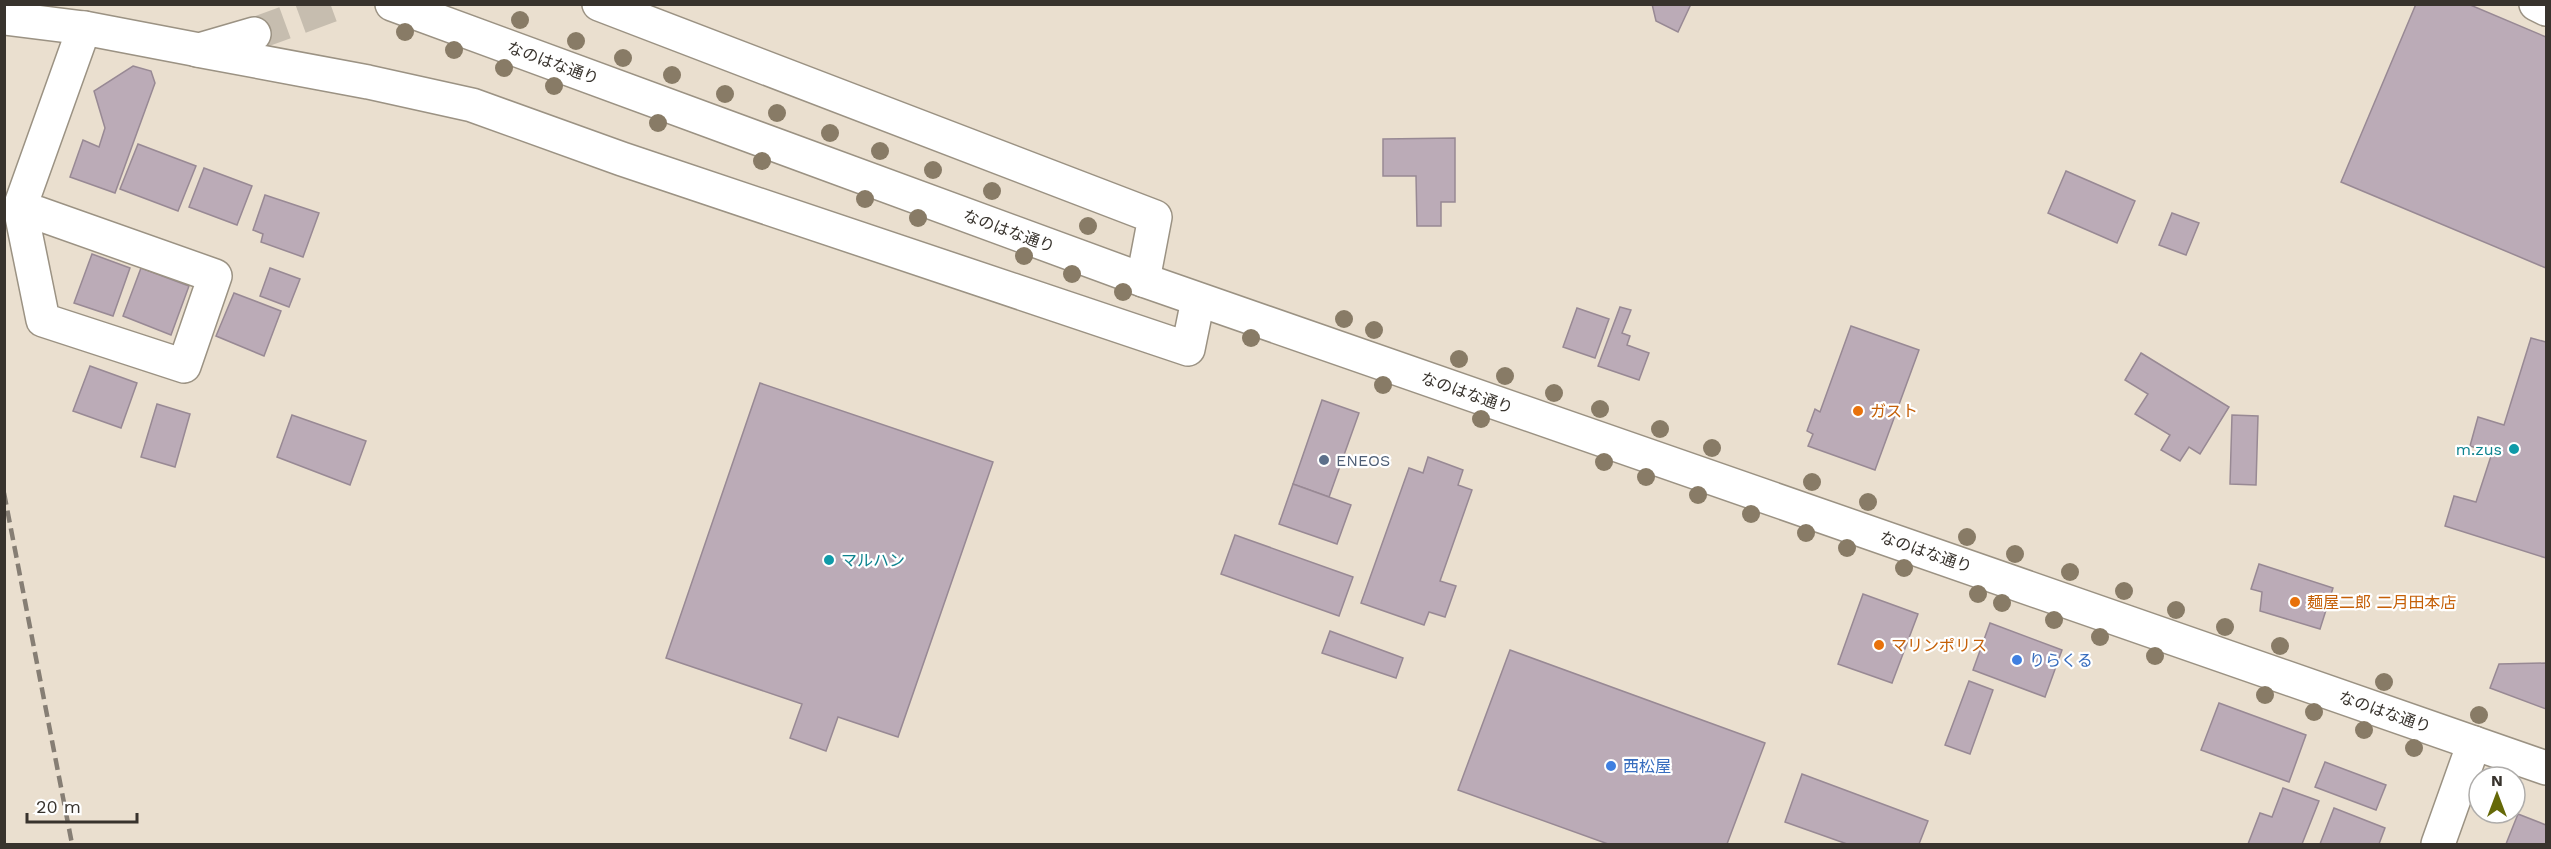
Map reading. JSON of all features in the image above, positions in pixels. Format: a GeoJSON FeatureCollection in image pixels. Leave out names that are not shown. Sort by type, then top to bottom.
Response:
{"type":"FeatureCollection","features":[{"type":"Feature","properties":{"kind":"street","name":"なのはな通り"},"geometry":{"type":"LineString","coordinates":[[392,4],[1198,300],[2547,768]]}},
{"type":"Feature","properties":{"kind":"street"},"geometry":{"type":"LineString","coordinates":[[599,4],[1155,217],[1143,280]]}},
{"type":"Feature","properties":{"kind":"street"},"geometry":{"type":"LineString","coordinates":[[2536,4],[2547,9]]}},
{"type":"Feature","properties":{"kind":"street"},"geometry":{"type":"LineString","coordinates":[[4,18],[84,28],[368,82],[472,105],[689,181],[1188,349],[1198,300]]}},
{"type":"Feature","properties":{"kind":"street"},"geometry":{"type":"LineString","coordinates":[[20,207],[215,276],[184,366],[43,320],[20,207],[84,28]]}},
{"type":"Feature","properties":{"kind":"street"},"geometry":{"type":"LineString","coordinates":[[197,50],[254,34]]}},
{"type":"Feature","properties":{"kind":"street"},"geometry":{"type":"LineString","coordinates":[[2438,844],[2474,743]]}},
{"type":"Feature","properties":{"kind":"building"},"geometry":{"type":"Polygon","coordinates":[[[1652,4],[1691,4],[1678,32],[1656,21],[1652,4]]]}},
{"type":"Feature","properties":{"kind":"building"},"geometry":{"type":"Polygon","coordinates":[[[2416,4],[2468,4],[2546,37],[2546,268],[2341,182],[2416,4]]]}},
{"type":"Feature","properties":{"kind":"building"},"geometry":{"type":"Polygon","coordinates":[[[133,66],[151,71],[155,83],[115,193],[70,177],[83,140],[99,147],[105,128],[94,91],[133,66]]]}},
{"type":"Feature","properties":{"kind":"building"},"geometry":{"type":"Polygon","coordinates":[[[1455,138],[1455,202],[1441,202],[1441,226],[1417,226],[1416,176],[1383,176],[1383,139],[1455,138]]]}},
{"type":"Feature","properties":{"kind":"building"},"geometry":{"type":"Polygon","coordinates":[[[138,144],[196,166],[178,211],[120,189],[138,144]]]}},
{"type":"Feature","properties":{"kind":"building"},"geometry":{"type":"Polygon","coordinates":[[[204,168],[252,186],[237,225],[189,207],[204,168]]]}},
{"type":"Feature","properties":{"kind":"building"},"geometry":{"type":"Polygon","coordinates":[[[2066,171],[2135,201],[2117,243],[2048,213],[2066,171]]]}},
{"type":"Feature","properties":{"kind":"building"},"geometry":{"type":"Polygon","coordinates":[[[265,195],[319,213],[303,257],[261,242],[263,234],[253,230],[265,195]]]}},
{"type":"Feature","properties":{"kind":"building"},"geometry":{"type":"Polygon","coordinates":[[[2172,213],[2199,223],[2186,255],[2159,245],[2172,213]]]}},
{"type":"Feature","properties":{"kind":"building"},"geometry":{"type":"Polygon","coordinates":[[[92,254],[130,268],[113,316],[74,303],[92,254]]]}},
{"type":"Feature","properties":{"kind":"building"},"geometry":{"type":"Polygon","coordinates":[[[141,268],[189,286],[171,335],[123,316],[141,268]]]}},
{"type":"Feature","properties":{"kind":"building"},"geometry":{"type":"Polygon","coordinates":[[[270,268],[300,279],[289,307],[260,296],[270,268]]]}},
{"type":"Feature","properties":{"kind":"building"},"geometry":{"type":"Polygon","coordinates":[[[234,293],[281,311],[264,356],[216,336],[234,293]]]}},
{"type":"Feature","properties":{"kind":"building"},"geometry":{"type":"Polygon","coordinates":[[[1620,307],[1631,310],[1622,333],[1630,336],[1627,345],[1649,353],[1639,380],[1598,366],[1620,307]]]}},
{"type":"Feature","properties":{"kind":"building"},"geometry":{"type":"Polygon","coordinates":[[[1577,308],[1609,319],[1595,358],[1563,347],[1577,308]]]}},
{"type":"Feature","properties":{"kind":"building"},"geometry":{"type":"Polygon","coordinates":[[[1851,326],[1919,350],[1875,470],[1808,446],[1813,434],[1807,431],[1815,409],[1820,412],[1851,326]]]}},
{"type":"Feature","properties":{"kind":"building","name":"m.zus"},"geometry":{"type":"Polygon","coordinates":[[[2531,338],[2546,342],[2546,558],[2445,526],[2454,496],[2476,502],[2492,453],[2470,446],[2478,417],[2504,425],[2531,338]]]}},
{"type":"Feature","properties":{"kind":"building"},"geometry":{"type":"Polygon","coordinates":[[[2141,353],[2229,407],[2200,454],[2189,447],[2180,461],[2161,450],[2170,435],[2135,414],[2148,394],[2125,380],[2141,353]]]}},
{"type":"Feature","properties":{"kind":"building"},"geometry":{"type":"Polygon","coordinates":[[[90,366],[137,383],[121,428],[73,411],[90,366]]]}},
{"type":"Feature","properties":{"kind":"building","name":"マルハン"},"geometry":{"type":"Polygon","coordinates":[[[760,383],[993,462],[898,737],[838,717],[826,751],[790,738],[802,704],[666,658],[760,383]]]}},
{"type":"Feature","properties":{"kind":"building"},"geometry":{"type":"Polygon","coordinates":[[[1322,400],[1359,413],[1329,497],[1293,484],[1322,400]]]}},
{"type":"Feature","properties":{"kind":"building"},"geometry":{"type":"Polygon","coordinates":[[[157,404],[190,414],[175,467],[141,457],[157,404]]]}},
{"type":"Feature","properties":{"kind":"building"},"geometry":{"type":"Polygon","coordinates":[[[292,415],[366,441],[350,485],[277,457],[292,415]]]}},
{"type":"Feature","properties":{"kind":"building"},"geometry":{"type":"Polygon","coordinates":[[[2232,415],[2258,416],[2256,485],[2230,484],[2232,415]]]}},
{"type":"Feature","properties":{"kind":"building"},"geometry":{"type":"Polygon","coordinates":[[[1428,457],[1463,470],[1458,485],[1472,490],[1440,581],[1456,586],[1445,617],[1429,612],[1424,625],[1361,603],[1409,468],[1423,473],[1428,457]]]}},
{"type":"Feature","properties":{"kind":"building"},"geometry":{"type":"Polygon","coordinates":[[[1293,484],[1351,505],[1337,544],[1279,524],[1293,484]]]}},
{"type":"Feature","properties":{"kind":"building"},"geometry":{"type":"Polygon","coordinates":[[[1235,535],[1353,577],[1339,616],[1221,574],[1235,535]]]}},
{"type":"Feature","properties":{"kind":"building","name":"麺屋二郎 二月田本店"},"geometry":{"type":"Polygon","coordinates":[[[2259,564],[2333,588],[2320,629],[2260,611],[2262,592],[2251,589],[2259,564]]]}},
{"type":"Feature","properties":{"kind":"building"},"geometry":{"type":"Polygon","coordinates":[[[1863,594],[1918,614],[1892,683],[1838,664],[1863,594]]]}},
{"type":"Feature","properties":{"kind":"building","name":"りらくる"},"geometry":{"type":"Polygon","coordinates":[[[1990,623],[2062,650],[2045,697],[1973,670],[1990,623]]]}},
{"type":"Feature","properties":{"kind":"building"},"geometry":{"type":"Polygon","coordinates":[[[1330,631],[1403,658],[1396,678],[1322,653],[1330,631]]]}},
{"type":"Feature","properties":{"kind":"building","name":"西松屋"},"geometry":{"type":"Polygon","coordinates":[[[1510,650],[1765,743],[1727,844],[1608,844],[1458,790],[1510,650]]]}},
{"type":"Feature","properties":{"kind":"building"},"geometry":{"type":"Polygon","coordinates":[[[2546,663],[2546,709],[2490,688],[2499,664],[2546,663]]]}},
{"type":"Feature","properties":{"kind":"building"},"geometry":{"type":"Polygon","coordinates":[[[1969,681],[1993,690],[1970,754],[1945,745],[1969,681]]]}},
{"type":"Feature","properties":{"kind":"building"},"geometry":{"type":"Polygon","coordinates":[[[2219,703],[2306,735],[2289,782],[2201,750],[2219,703]]]}},
{"type":"Feature","properties":{"kind":"building"},"geometry":{"type":"Polygon","coordinates":[[[2325,762],[2386,785],[2376,810],[2315,787],[2325,762]]]}},
{"type":"Feature","properties":{"kind":"building"},"geometry":{"type":"Polygon","coordinates":[[[1802,774],[1928,821],[1919,844],[1847,844],[1785,822],[1802,774]]]}},
{"type":"Feature","properties":{"kind":"building"},"geometry":{"type":"Polygon","coordinates":[[[2283,788],[2319,801],[2302,844],[2248,844],[2260,813],[2272,817],[2283,788]]]}},
{"type":"Feature","properties":{"kind":"building"},"geometry":{"type":"Polygon","coordinates":[[[2334,808],[2385,828],[2379,844],[2320,844],[2334,808]]]}},
{"type":"Feature","properties":{"kind":"building"},"geometry":{"type":"Polygon","coordinates":[[[2527,818],[2546,825],[2546,844],[2506,844],[2514,825],[2527,825],[2527,818]]]}},
{"type":"Feature","properties":{"kind":"tunnel"},"geometry":{"type":"LineString","coordinates":[[254,34],[336,4]]}},
{"type":"Feature","properties":{"kind":"railway"},"geometry":{"type":"LineString","coordinates":[[4,493],[72,844]]}},
{"type":"Feature","properties":{"kind":"place","name":"ガスト"},"geometry":{"type":"Point","coordinates":[1858,411]}},
{"type":"Feature","properties":{"kind":"place","name":"m.zus"},"geometry":{"type":"Point","coordinates":[2514,449]}},
{"type":"Feature","properties":{"kind":"place","name":"ENEOS"},"geometry":{"type":"Point","coordinates":[1324,460]}},
{"type":"Feature","properties":{"kind":"place","name":"マルハン"},"geometry":{"type":"Point","coordinates":[829,560]}},
{"type":"Feature","properties":{"kind":"place","name":"麺屋二郎 二月田本店"},"geometry":{"type":"Point","coordinates":[2295,602]}},
{"type":"Feature","properties":{"kind":"place","name":"マリンポリス"},"geometry":{"type":"Point","coordinates":[1879,645]}},
{"type":"Feature","properties":{"kind":"place","name":"りらくる"},"geometry":{"type":"Point","coordinates":[2017,660]}},
{"type":"Feature","properties":{"kind":"place","name":"西松屋"},"geometry":{"type":"Point","coordinates":[1611,766]}}]}
